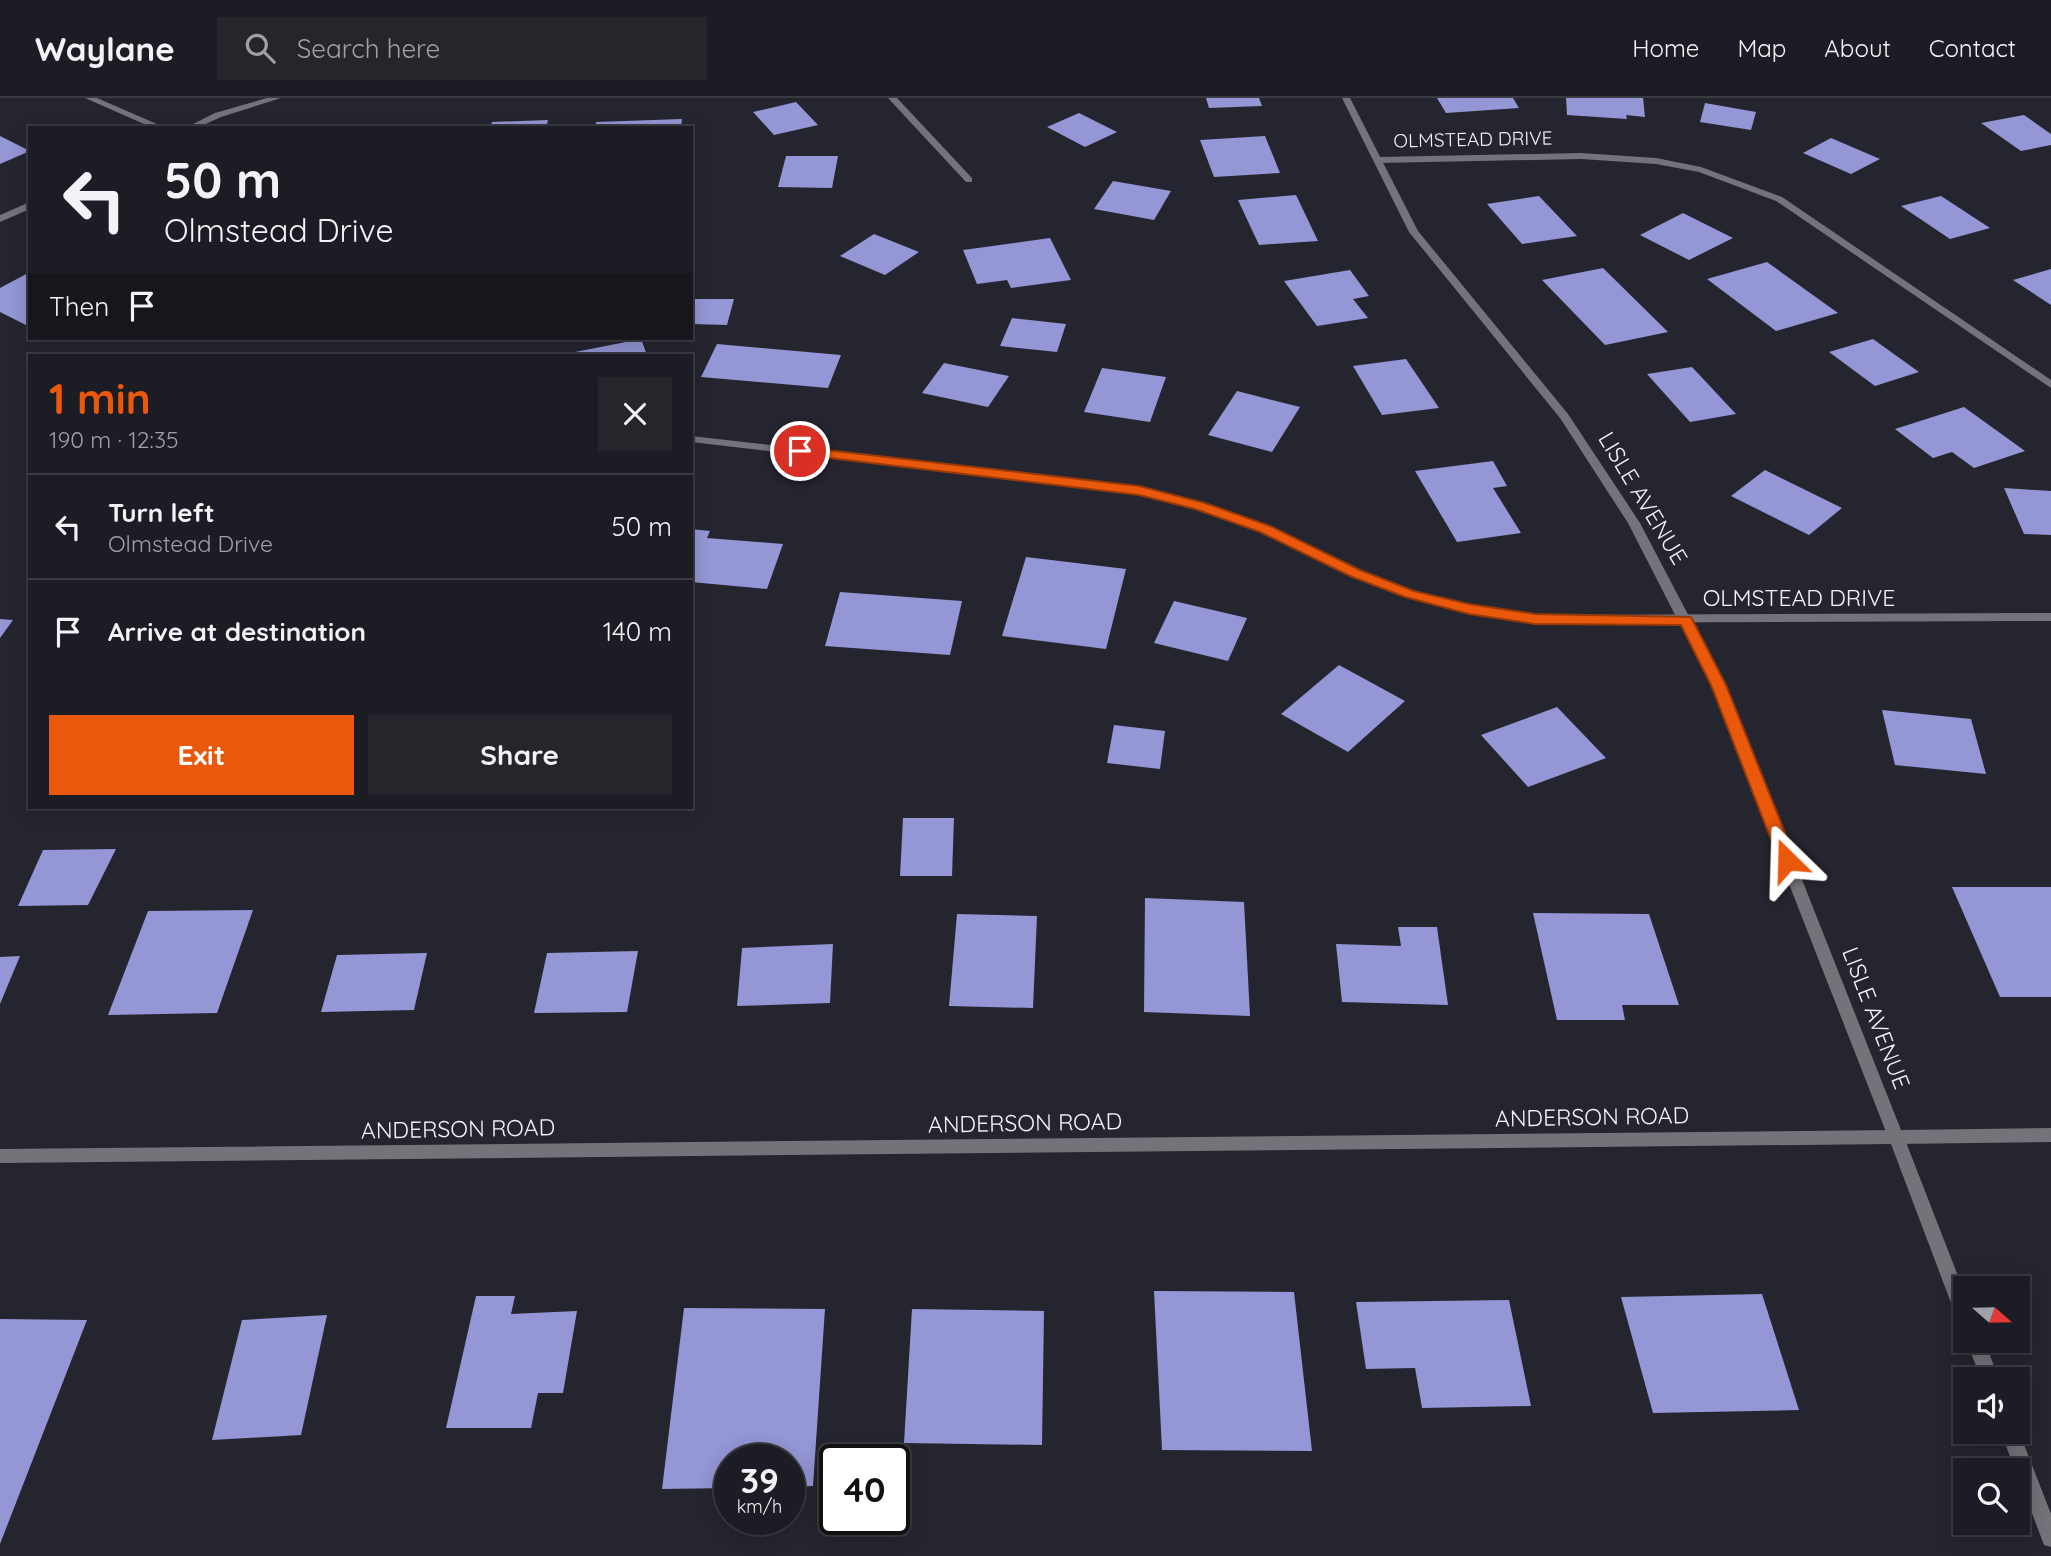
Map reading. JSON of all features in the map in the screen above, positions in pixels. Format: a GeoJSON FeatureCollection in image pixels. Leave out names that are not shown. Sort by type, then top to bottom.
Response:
{"type":"FeatureCollection","features":[{"type":"Feature","properties":{"kind":"street"},"geometry":{"type":"LineString","coordinates":[[89,98],[157,126]]}},
{"type":"Feature","properties":{"kind":"street"},"geometry":{"type":"LineString","coordinates":[[193,126],[218,115],[277,98]]}},
{"type":"Feature","properties":{"kind":"street"},"geometry":{"type":"LineString","coordinates":[[892,98],[969,180]]}},
{"type":"Feature","properties":{"kind":"street","name":"LISLE AVENUE"},"geometry":{"type":"LineString","coordinates":[[1346,98],[1424,247],[1564,416],[1634,523],[1686,620],[1718,685],[1953,1285]]}},
{"type":"Feature","properties":{"kind":"street","name":"OLMSTEAD DRIVE"},"geometry":{"type":"LineString","coordinates":[[1379,160],[1611,156],[1679,165],[1744,184],[1779,199],[2051,384]]}},
{"type":"Feature","properties":{"kind":"street"},"geometry":{"type":"LineString","coordinates":[[0,219],[28,206]]}},
{"type":"Feature","properties":{"kind":"street","name":"OLMSTEAD DRIVE"},"geometry":{"type":"LineString","coordinates":[[693,439],[1139,491],[1200,506],[1265,529],[1355,573],[1410,594],[1469,609],[1535,619],[2051,617]]}},
{"type":"Feature","properties":{"kind":"street","name":"ANDERSON ROAD"},"geometry":{"type":"LineString","coordinates":[[0,1156],[2051,1135]]}},
{"type":"Feature","properties":{"kind":"street"},"geometry":{"type":"LineString","coordinates":[[2015,1444],[2051,1538]]}},
{"type":"Feature","properties":{"kind":"building"},"geometry":{"type":"Polygon","coordinates":[[[1206,98],[1259,98],[1262,106],[1209,108],[1206,98]]]}},
{"type":"Feature","properties":{"kind":"building"},"geometry":{"type":"Polygon","coordinates":[[[1437,98],[1513,98],[1519,108],[1446,113],[1437,98]]]}},
{"type":"Feature","properties":{"kind":"building"},"geometry":{"type":"Polygon","coordinates":[[[1566,98],[1643,98],[1645,117],[1626,115],[1627,119],[1567,115],[1566,98]]]}},
{"type":"Feature","properties":{"kind":"building"},"geometry":{"type":"Polygon","coordinates":[[[796,102],[818,125],[774,135],[753,112],[796,102]]]}},
{"type":"Feature","properties":{"kind":"building"},"geometry":{"type":"Polygon","coordinates":[[[1705,103],[1756,112],[1751,130],[1700,122],[1705,103]]]}},
{"type":"Feature","properties":{"kind":"building"},"geometry":{"type":"Polygon","coordinates":[[[1079,113],[1117,132],[1085,147],[1047,127],[1079,113]]]}},
{"type":"Feature","properties":{"kind":"building"},"geometry":{"type":"Polygon","coordinates":[[[2024,115],[2051,134],[2051,145],[2021,151],[1981,123],[2024,115]]]}},
{"type":"Feature","properties":{"kind":"building"},"geometry":{"type":"Polygon","coordinates":[[[682,119],[681,126],[595,126],[596,122],[682,119]]]}},
{"type":"Feature","properties":{"kind":"building"},"geometry":{"type":"Polygon","coordinates":[[[548,120],[546,126],[491,126],[492,122],[548,120]]]}},
{"type":"Feature","properties":{"kind":"building"},"geometry":{"type":"Polygon","coordinates":[[[0,136],[28,150],[28,152],[0,164],[0,136]]]}},
{"type":"Feature","properties":{"kind":"building"},"geometry":{"type":"Polygon","coordinates":[[[1265,136],[1280,173],[1214,177],[1200,140],[1265,136]]]}},
{"type":"Feature","properties":{"kind":"building"},"geometry":{"type":"Polygon","coordinates":[[[1831,138],[1880,159],[1851,174],[1803,153],[1831,138]]]}},
{"type":"Feature","properties":{"kind":"building"},"geometry":{"type":"Polygon","coordinates":[[[786,156],[838,156],[832,188],[778,187],[786,156]]]}},
{"type":"Feature","properties":{"kind":"building"},"geometry":{"type":"Polygon","coordinates":[[[1113,181],[1171,191],[1154,220],[1094,209],[1113,181]]]}},
{"type":"Feature","properties":{"kind":"building"},"geometry":{"type":"Polygon","coordinates":[[[1296,195],[1318,241],[1259,245],[1238,200],[1296,195]]]}},
{"type":"Feature","properties":{"kind":"building"},"geometry":{"type":"Polygon","coordinates":[[[1539,196],[1577,236],[1522,244],[1487,204],[1539,196]]]}},
{"type":"Feature","properties":{"kind":"building"},"geometry":{"type":"Polygon","coordinates":[[[1941,196],[1990,228],[1950,239],[1901,206],[1941,196]]]}},
{"type":"Feature","properties":{"kind":"building"},"geometry":{"type":"Polygon","coordinates":[[[1683,213],[1733,238],[1689,260],[1640,235],[1683,213]]]}},
{"type":"Feature","properties":{"kind":"building"},"geometry":{"type":"Polygon","coordinates":[[[874,234],[919,252],[885,275],[840,256],[874,234]]]}},
{"type":"Feature","properties":{"kind":"building"},"geometry":{"type":"Polygon","coordinates":[[[1050,238],[1071,280],[1011,288],[1007,280],[977,284],[963,250],[1050,238]]]}},
{"type":"Feature","properties":{"kind":"building"},"geometry":{"type":"Polygon","coordinates":[[[1767,262],[1838,313],[1776,331],[1707,279],[1767,262]]]}},
{"type":"Feature","properties":{"kind":"building"},"geometry":{"type":"Polygon","coordinates":[[[1603,268],[1668,332],[1605,345],[1542,280],[1603,268]]]}},
{"type":"Feature","properties":{"kind":"building"},"geometry":{"type":"Polygon","coordinates":[[[2051,269],[2051,305],[2013,280],[2051,269]]]}},
{"type":"Feature","properties":{"kind":"building"},"geometry":{"type":"Polygon","coordinates":[[[1350,270],[1369,296],[1353,299],[1368,318],[1317,326],[1284,281],[1350,270]]]}},
{"type":"Feature","properties":{"kind":"building"},"geometry":{"type":"Polygon","coordinates":[[[28,273],[28,326],[0,312],[0,288],[28,273]]]}},
{"type":"Feature","properties":{"kind":"building"},"geometry":{"type":"Polygon","coordinates":[[[693,299],[734,299],[727,325],[693,324],[693,299]]]}},
{"type":"Feature","properties":{"kind":"building"},"geometry":{"type":"Polygon","coordinates":[[[1012,318],[1066,324],[1057,352],[1000,346],[1012,318]]]}},
{"type":"Feature","properties":{"kind":"building"},"geometry":{"type":"Polygon","coordinates":[[[1873,339],[1919,372],[1875,386],[1829,352],[1873,339]]]}},
{"type":"Feature","properties":{"kind":"building"},"geometry":{"type":"Polygon","coordinates":[[[641,340],[647,354],[565,354],[641,340]]]}},
{"type":"Feature","properties":{"kind":"building"},"geometry":{"type":"Polygon","coordinates":[[[717,344],[841,355],[828,388],[701,377],[717,344]]]}},
{"type":"Feature","properties":{"kind":"building"},"geometry":{"type":"Polygon","coordinates":[[[1406,359],[1439,408],[1382,415],[1353,366],[1406,359]]]}},
{"type":"Feature","properties":{"kind":"building"},"geometry":{"type":"Polygon","coordinates":[[[944,363],[1009,376],[988,407],[922,393],[944,363]]]}},
{"type":"Feature","properties":{"kind":"building"},"geometry":{"type":"Polygon","coordinates":[[[1692,367],[1736,414],[1690,422],[1647,374],[1692,367]]]}},
{"type":"Feature","properties":{"kind":"building"},"geometry":{"type":"Polygon","coordinates":[[[1102,368],[1166,377],[1150,422],[1084,412],[1102,368]]]}},
{"type":"Feature","properties":{"kind":"building"},"geometry":{"type":"Polygon","coordinates":[[[1237,391],[1300,407],[1272,452],[1208,435],[1237,391]]]}},
{"type":"Feature","properties":{"kind":"building"},"geometry":{"type":"Polygon","coordinates":[[[1964,407],[2025,451],[1974,468],[1952,452],[1933,458],[1895,429],[1964,407]]]}},
{"type":"Feature","properties":{"kind":"building"},"geometry":{"type":"Polygon","coordinates":[[[1493,461],[1507,486],[1493,488],[1521,533],[1457,542],[1415,471],[1493,461]]]}},
{"type":"Feature","properties":{"kind":"building"},"geometry":{"type":"Polygon","coordinates":[[[1765,470],[1842,508],[1809,535],[1731,496],[1765,470]]]}},
{"type":"Feature","properties":{"kind":"building"},"geometry":{"type":"Polygon","coordinates":[[[2004,488],[2051,491],[2051,535],[2024,534],[2004,488]]]}},
{"type":"Feature","properties":{"kind":"building"},"geometry":{"type":"Polygon","coordinates":[[[693,529],[710,531],[707,538],[783,544],[767,589],[693,582],[693,529]]]}},
{"type":"Feature","properties":{"kind":"building"},"geometry":{"type":"Polygon","coordinates":[[[1026,557],[1126,569],[1106,649],[1002,636],[1026,557]]]}},
{"type":"Feature","properties":{"kind":"building"},"geometry":{"type":"Polygon","coordinates":[[[840,592],[962,601],[950,655],[825,646],[840,592]]]}},
{"type":"Feature","properties":{"kind":"building"},"geometry":{"type":"Polygon","coordinates":[[[1174,601],[1247,618],[1228,661],[1154,643],[1174,601]]]}},
{"type":"Feature","properties":{"kind":"building"},"geometry":{"type":"Polygon","coordinates":[[[0,619],[13,620],[0,638],[0,619]]]}},
{"type":"Feature","properties":{"kind":"building"},"geometry":{"type":"Polygon","coordinates":[[[1339,665],[1405,701],[1348,752],[1281,714],[1339,665]]]}},
{"type":"Feature","properties":{"kind":"building"},"geometry":{"type":"Polygon","coordinates":[[[1557,707],[1606,758],[1528,787],[1481,735],[1557,707]]]}},
{"type":"Feature","properties":{"kind":"building"},"geometry":{"type":"Polygon","coordinates":[[[1882,710],[1971,719],[1986,774],[1895,765],[1882,710]]]}},
{"type":"Feature","properties":{"kind":"building"},"geometry":{"type":"Polygon","coordinates":[[[1114,725],[1165,731],[1160,769],[1107,763],[1114,725]]]}},
{"type":"Feature","properties":{"kind":"building"},"geometry":{"type":"Polygon","coordinates":[[[903,818],[954,818],[952,876],[900,876],[903,818]]]}},
{"type":"Feature","properties":{"kind":"building"},"geometry":{"type":"Polygon","coordinates":[[[116,849],[88,905],[18,906],[43,850],[116,849]]]}},
{"type":"Feature","properties":{"kind":"building"},"geometry":{"type":"Polygon","coordinates":[[[1952,887],[2051,887],[2051,997],[2000,997],[1952,887]]]}},
{"type":"Feature","properties":{"kind":"building"},"geometry":{"type":"Polygon","coordinates":[[[1145,898],[1244,902],[1250,1016],[1144,1012],[1145,898]]]}},
{"type":"Feature","properties":{"kind":"building"},"geometry":{"type":"Polygon","coordinates":[[[253,910],[217,1013],[108,1015],[148,911],[253,910]]]}},
{"type":"Feature","properties":{"kind":"building"},"geometry":{"type":"Polygon","coordinates":[[[1533,913],[1649,914],[1679,1005],[1622,1005],[1625,1020],[1557,1020],[1533,913]]]}},
{"type":"Feature","properties":{"kind":"building"},"geometry":{"type":"Polygon","coordinates":[[[957,914],[1037,916],[1033,1008],[949,1006],[957,914]]]}},
{"type":"Feature","properties":{"kind":"building"},"geometry":{"type":"Polygon","coordinates":[[[1398,927],[1437,927],[1448,1005],[1342,1002],[1336,944],[1401,946],[1398,927]]]}},
{"type":"Feature","properties":{"kind":"building"},"geometry":{"type":"Polygon","coordinates":[[[833,944],[830,1003],[737,1006],[742,948],[833,944]]]}},
{"type":"Feature","properties":{"kind":"building"},"geometry":{"type":"Polygon","coordinates":[[[638,951],[627,1012],[534,1013],[547,953],[638,951]]]}},
{"type":"Feature","properties":{"kind":"building"},"geometry":{"type":"Polygon","coordinates":[[[427,953],[414,1010],[321,1012],[337,955],[427,953]]]}},
{"type":"Feature","properties":{"kind":"building"},"geometry":{"type":"Polygon","coordinates":[[[20,956],[0,1004],[0,957],[20,956]]]}},
{"type":"Feature","properties":{"kind":"building"},"geometry":{"type":"Polygon","coordinates":[[[1154,1291],[1294,1292],[1312,1451],[1162,1450],[1154,1291]]]}},
{"type":"Feature","properties":{"kind":"building"},"geometry":{"type":"Polygon","coordinates":[[[1762,1294],[1799,1410],[1653,1413],[1621,1297],[1762,1294]]]}},
{"type":"Feature","properties":{"kind":"building"},"geometry":{"type":"Polygon","coordinates":[[[476,1296],[515,1296],[511,1314],[577,1311],[563,1393],[538,1393],[531,1428],[446,1428],[476,1296]]]}},
{"type":"Feature","properties":{"kind":"building"},"geometry":{"type":"Polygon","coordinates":[[[1509,1300],[1531,1406],[1422,1408],[1415,1368],[1366,1369],[1356,1302],[1509,1300]]]}},
{"type":"Feature","properties":{"kind":"building"},"geometry":{"type":"Polygon","coordinates":[[[684,1308],[825,1309],[813,1486],[805,1486],[805,1444],[714,1444],[714,1488],[662,1489],[684,1308]]]}},
{"type":"Feature","properties":{"kind":"building"},"geometry":{"type":"Polygon","coordinates":[[[912,1309],[1044,1311],[1042,1445],[904,1443],[912,1309]]]}},
{"type":"Feature","properties":{"kind":"building"},"geometry":{"type":"Polygon","coordinates":[[[327,1315],[301,1435],[212,1440],[242,1320],[327,1315]]]}},
{"type":"Feature","properties":{"kind":"building"},"geometry":{"type":"Polygon","coordinates":[[[0,1319],[87,1320],[0,1544],[0,1319]]]}},
{"type":"Feature","properties":{"kind":"route"},"geometry":{"type":"LineString","coordinates":[[800,451],[1073,481],[1139,491],[1200,506],[1265,529],[1355,573],[1410,594],[1469,609],[1535,619],[1686,620],[1718,685],[1787,860]]}}]}
